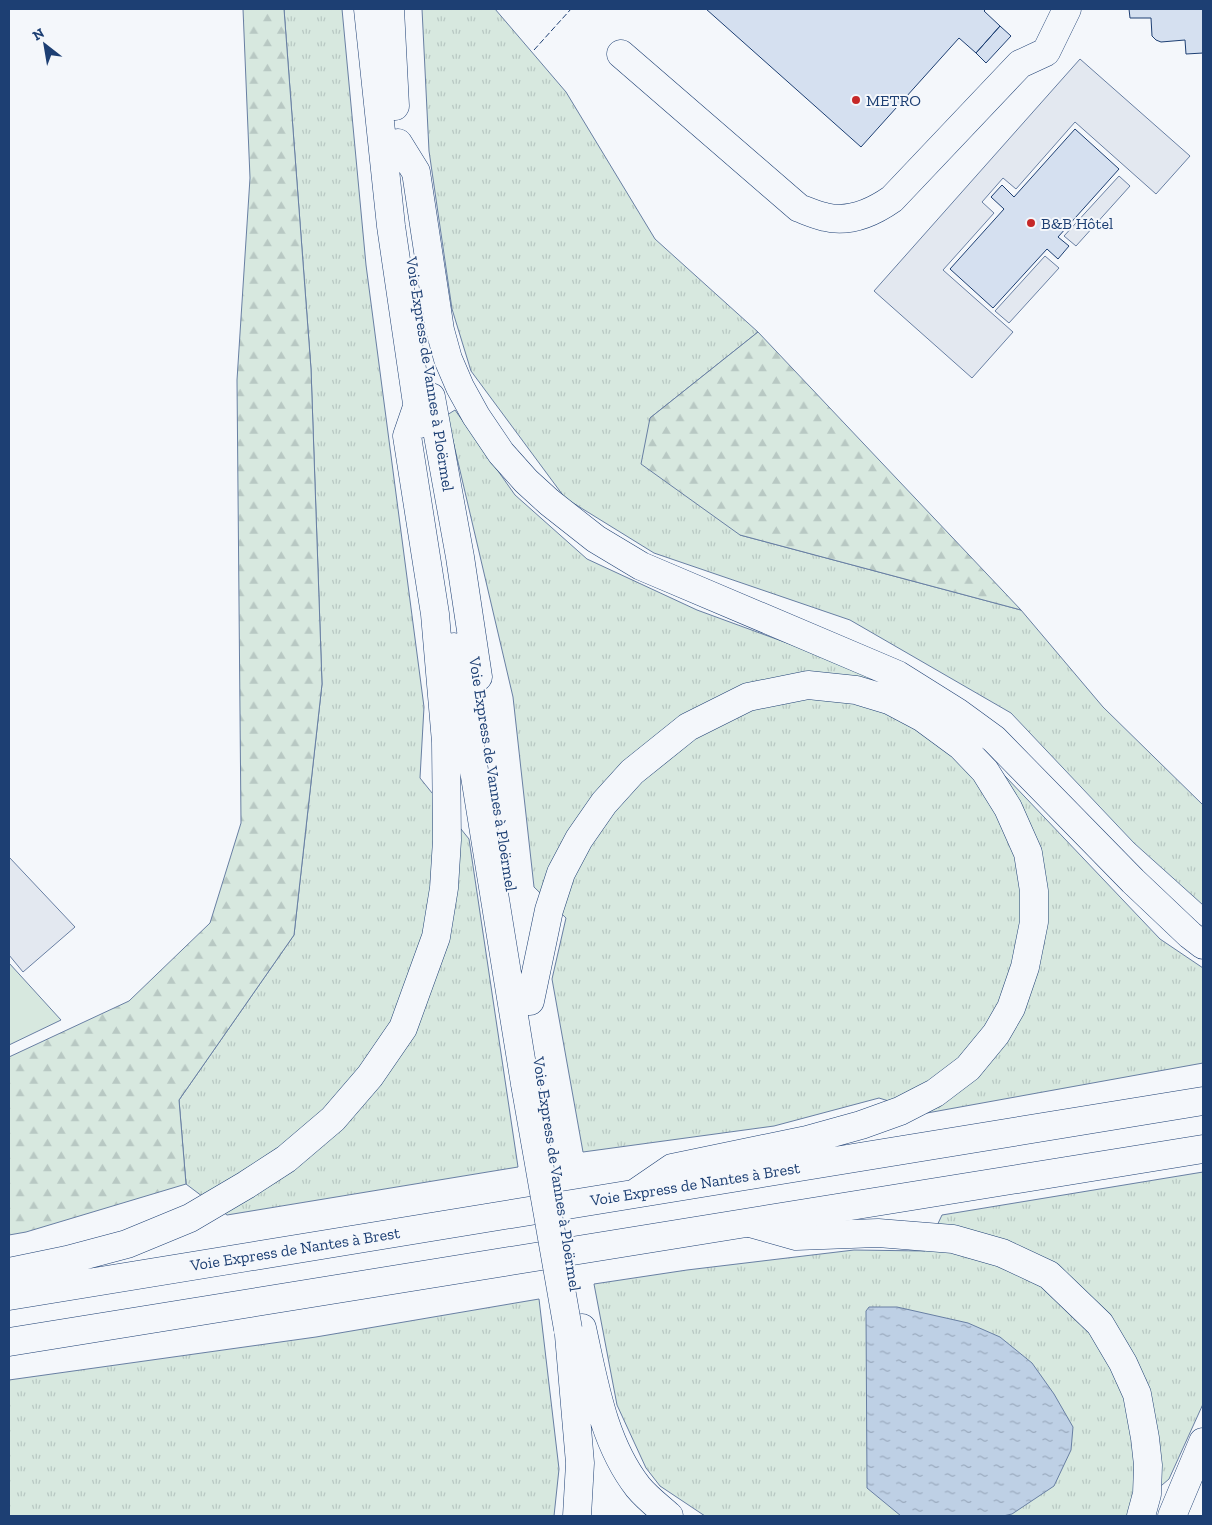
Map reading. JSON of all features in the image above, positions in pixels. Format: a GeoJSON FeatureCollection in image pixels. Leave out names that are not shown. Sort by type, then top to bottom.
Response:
{"type":"FeatureCollection","features":[{"type":"Feature","properties":{"kind":"main road","name":"Voie Express de Vannes à Ploërmel"},"geometry":{"type":"LineString","coordinates":[[368,9],[391,226],[444,582],[534,1084],[575,1328],[600,1411],[621,1460],[638,1487],[669,1516]]}},
{"type":"Feature","properties":{"kind":"main road","name":"Voie Express de Vannes à Ploërmel"},"geometry":{"type":"LineString","coordinates":[[390,9],[398,143],[434,416],[460,557],[530,1001],[534,1084]]}},
{"type":"Feature","properties":{"kind":"main road"},"geometry":{"type":"LineString","coordinates":[[621,54],[799,208],[825,218],[849,219],[877,210],[892,200],[1020,64],[1046,52],[1067,9]]}},
{"type":"Feature","properties":{"kind":"main road"},"geometry":{"type":"LineString","coordinates":[[398,143],[416,172],[440,330],[448,359],[460,387],[476,416],[501,453],[526,481],[596,539],[642,566],[898,675],[957,712],[994,739],[1133,881],[1203,945]]}},
{"type":"Feature","properties":{"kind":"main road"},"geometry":{"type":"LineString","coordinates":[[9,1272],[67,1260],[127,1244],[190,1218],[246,1185],[286,1159],[333,1119],[370,1076],[403,1028],[436,937],[444,888],[447,840],[446,742],[435,614],[407,436],[417,407]]}},
{"type":"Feature","properties":{"kind":"main road"},"geometry":{"type":"LineString","coordinates":[[530,1001],[549,910],[561,873],[579,839],[599,810],[632,772],[688,727],[748,697],[808,685],[856,690],[889,700],[922,718],[961,746],[986,771],[1008,808],[1028,853],[1034,891],[1034,922],[1025,967],[1011,1008],[996,1034],[968,1068],[935,1093],[900,1111],[861,1125],[807,1140],[672,1168],[634,1194]]}},
{"type":"Feature","properties":{"kind":"main road","name":"Voie Express de Nantes à Brest"},"geometry":{"type":"LineString","coordinates":[[9,1296],[1203,1101]]}},
{"type":"Feature","properties":{"kind":"main road"},"geometry":{"type":"LineString","coordinates":[[9,1342],[1203,1150]]}},
{"type":"Feature","properties":{"kind":"main road"},"geometry":{"type":"LineString","coordinates":[[750,1223],[796,1236],[878,1233],[953,1239],[1002,1252],[1048,1275],[1100,1324],[1123,1363],[1137,1394],[1148,1466],[1147,1494],[1141,1516]]}},
{"type":"Feature","properties":{"kind":"main road","name":"Voie Express de Vannes à Ploërmel"},"geometry":{"type":"LineString","coordinates":[[575,1328],[580,1463],[577,1516]]}},
{"type":"Feature","properties":{"kind":"main road"},"geometry":{"type":"LineString","coordinates":[[1172,1516],[1203,1442]]}},
{"type":"Feature","properties":{"kind":"green space"},"geometry":{"type":"Polygon","coordinates":[[[243,9],[284,9],[311,369],[322,684],[294,935],[179,1100],[186,1184],[26,1232],[9,1235],[9,1057],[129,1001],[210,923],[241,823],[237,380],[250,178],[243,9]]]}},
{"type":"Feature","properties":{"kind":"green space"},"geometry":{"type":"Polygon","coordinates":[[[284,9],[342,9],[366,265],[424,707],[420,778],[469,839],[518,1167],[227,1215],[186,1184],[179,1100],[294,935],[322,684],[311,369],[284,9]]]}},
{"type":"Feature","properties":{"kind":"green space"},"geometry":{"type":"Polygon","coordinates":[[[422,9],[495,9],[566,92],[655,239],[758,332],[650,418],[740,535],[1021,610],[1103,707],[1203,805],[1203,905],[1134,843],[1011,713],[850,620],[654,553],[565,498],[471,371],[452,309],[429,151],[422,9]]]}},
{"type":"Feature","properties":{"kind":"green space"},"geometry":{"type":"Polygon","coordinates":[[[758,332],[1021,610],[740,535],[641,464],[650,418],[758,332]]]}},
{"type":"Feature","properties":{"kind":"green space"},"geometry":{"type":"Polygon","coordinates":[[[455,410],[515,495],[587,559],[697,610],[858,669],[967,736],[1160,939],[1203,968],[1203,1063],[927,1113],[879,1098],[774,1126],[583,1152],[552,979],[566,918],[534,887],[513,697],[447,415],[455,410]]]}},
{"type":"Feature","properties":{"kind":"green space"},"geometry":{"type":"Polygon","coordinates":[[[9,963],[61,1020],[9,1045],[9,963]]]}},
{"type":"Feature","properties":{"kind":"green space"},"geometry":{"type":"Polygon","coordinates":[[[1203,1172],[1203,1404],[1169,1479],[1126,1516],[705,1516],[660,1486],[646,1468],[617,1405],[594,1284],[687,1270],[854,1250],[925,1251],[942,1215],[1203,1172]]]}},
{"type":"Feature","properties":{"kind":"green space"},"geometry":{"type":"Polygon","coordinates":[[[539,1299],[559,1469],[554,1516],[9,1516],[9,1380],[316,1337],[539,1299]]]}},
{"type":"Feature","properties":{"kind":"shaded area"},"geometry":{"type":"Polygon","coordinates":[[[1080,59],[1190,156],[1156,194],[1075,122],[1016,189],[1003,178],[982,202],[994,213],[943,270],[1013,332],[972,378],[874,291],[1080,59]]]}},
{"type":"Feature","properties":{"kind":"shaded area"},"geometry":{"type":"Polygon","coordinates":[[[1119,176],[1130,186],[1076,246],[1064,236],[1119,176]]]}},
{"type":"Feature","properties":{"kind":"shaded area"},"geometry":{"type":"Polygon","coordinates":[[[1045,256],[1059,268],[1009,323],[995,311],[1045,256]]]}},
{"type":"Feature","properties":{"kind":"shaded area"},"geometry":{"type":"Polygon","coordinates":[[[9,857],[75,927],[23,972],[9,955],[9,857]]]}},
{"type":"Feature","properties":{"kind":"water"},"geometry":{"type":"Polygon","coordinates":[[[869,1307],[897,1307],[968,1323],[1000,1337],[1032,1363],[1054,1394],[1073,1427],[1071,1450],[1054,1486],[1012,1514],[1003,1516],[901,1516],[867,1488],[866,1311],[869,1307]]]}},
{"type":"Feature","properties":{"kind":"building","name":"METRO"},"geometry":{"type":"Polygon","coordinates":[[[706,9],[986,9],[984,11],[1000,26],[976,53],[959,38],[861,147],[706,9]]]}},
{"type":"Feature","properties":{"kind":"building"},"geometry":{"type":"Polygon","coordinates":[[[1129,9],[1203,9],[1203,53],[1186,54],[1185,40],[1161,42],[1156,40],[1152,36],[1151,18],[1130,18],[1129,9]]]}},
{"type":"Feature","properties":{"kind":"building"},"geometry":{"type":"Polygon","coordinates":[[[1000,26],[1011,36],[986,63],[976,53],[1000,26]]]}},
{"type":"Feature","properties":{"kind":"building","name":"B&B Hôtel"},"geometry":{"type":"Polygon","coordinates":[[[1075,129],[1119,169],[1058,237],[1069,246],[1058,259],[1047,249],[993,308],[950,269],[1004,209],[991,197],[1002,185],[1014,197],[1075,129]]]}},
{"type":"Feature","properties":{"kind":"fence"},"geometry":{"type":"LineString","coordinates":[[534,50],[571,9]]}},
{"type":"Feature","properties":{"kind":"place","name":"METRO"},"geometry":{"type":"Point","coordinates":[856,100]}},
{"type":"Feature","properties":{"kind":"place","name":"B&B Hôtel"},"geometry":{"type":"Point","coordinates":[1031,223]}}]}
